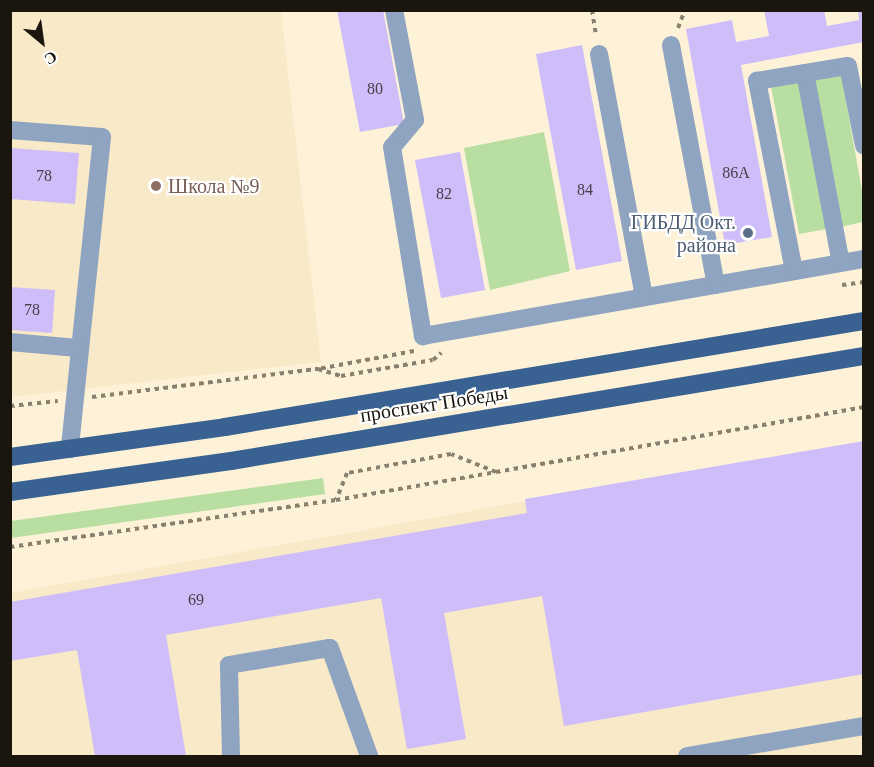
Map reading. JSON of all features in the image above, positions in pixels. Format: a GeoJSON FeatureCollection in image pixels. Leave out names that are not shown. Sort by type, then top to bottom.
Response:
{"type":"FeatureCollection","features":[{"type":"Feature","properties":{"kind":"main road","name":"проспект Победы"},"geometry":{"type":"LineString","coordinates":[[10,457],[864,321]]}},
{"type":"Feature","properties":{"kind":"main road","name":"проспект Победы"},"geometry":{"type":"LineString","coordinates":[[10,492],[231,461],[864,356]]}},
{"type":"Feature","properties":{"kind":"lane"},"geometry":{"type":"LineString","coordinates":[[394,10],[415,120],[392,147],[423,336],[864,259]]}},
{"type":"Feature","properties":{"kind":"lane"},"geometry":{"type":"LineString","coordinates":[[671,45],[716,285]]}},
{"type":"Feature","properties":{"kind":"lane"},"geometry":{"type":"LineString","coordinates":[[599,54],[644,297]]}},
{"type":"Feature","properties":{"kind":"lane"},"geometry":{"type":"LineString","coordinates":[[794,271],[757,81],[848,66],[864,145]]}},
{"type":"Feature","properties":{"kind":"lane"},"geometry":{"type":"LineString","coordinates":[[805,73],[841,263]]}},
{"type":"Feature","properties":{"kind":"lane"},"geometry":{"type":"LineString","coordinates":[[10,130],[102,137],[78,348],[70,449]]}},
{"type":"Feature","properties":{"kind":"lane"},"geometry":{"type":"LineString","coordinates":[[10,342],[78,348]]}},
{"type":"Feature","properties":{"kind":"lane"},"geometry":{"type":"LineString","coordinates":[[231,756],[229,665],[330,648],[369,756]]}},
{"type":"Feature","properties":{"kind":"lane"},"geometry":{"type":"LineString","coordinates":[[687,756],[864,726]]}},
{"type":"Feature","properties":{"kind":"path"},"geometry":{"type":"LineString","coordinates":[[592,10],[599,54]]}},
{"type":"Feature","properties":{"kind":"path"},"geometry":{"type":"LineString","coordinates":[[341,376],[433,360]]}},
{"type":"Feature","properties":{"kind":"path"},"geometry":{"type":"LineString","coordinates":[[10,406],[318,369]]}},
{"type":"Feature","properties":{"kind":"path"},"geometry":{"type":"LineString","coordinates":[[10,547],[336,500],[864,407]]}},
{"type":"Feature","properties":{"kind":"path"},"geometry":{"type":"LineString","coordinates":[[336,500],[347,472],[451,454],[496,472]]}},
{"type":"Feature","properties":{"kind":"shaded area","name":"Школа №9"},"geometry":{"type":"Polygon","coordinates":[[[10,11],[281,11],[321,362],[11,397],[10,11]]]}},
{"type":"Feature","properties":{"kind":"shaded area"},"geometry":{"type":"Polygon","coordinates":[[[863,441],[863,756],[11,756],[11,593],[863,441]]]}},
{"type":"Feature","properties":{"kind":"green space"},"geometry":{"type":"Polygon","coordinates":[[[841,74],[863,196],[863,222],[840,227],[812,79],[841,74]]]}},
{"type":"Feature","properties":{"kind":"green space"},"geometry":{"type":"Polygon","coordinates":[[[799,81],[827,229],[799,234],[771,86],[799,81]]]}},
{"type":"Feature","properties":{"kind":"green space"},"geometry":{"type":"Polygon","coordinates":[[[544,132],[570,271],[490,290],[464,148],[544,132]]]}},
{"type":"Feature","properties":{"kind":"green space"},"geometry":{"type":"Polygon","coordinates":[[[323,478],[325,494],[11,538],[11,521],[323,478]]]}},
{"type":"Feature","properties":{"kind":"building"},"geometry":{"type":"Polygon","coordinates":[[[337,10],[383,10],[404,124],[360,132],[337,10]]]}},
{"type":"Feature","properties":{"kind":"building"},"geometry":{"type":"Polygon","coordinates":[[[764,10],[824,10],[827,26],[859,20],[858,10],[864,10],[864,42],[741,65],[772,237],[725,245],[686,29],[732,20],[736,42],[769,36],[764,10]]]}},
{"type":"Feature","properties":{"kind":"building"},"geometry":{"type":"Polygon","coordinates":[[[582,45],[622,261],[576,270],[536,54],[582,45]]]}},
{"type":"Feature","properties":{"kind":"building"},"geometry":{"type":"Polygon","coordinates":[[[10,148],[79,153],[75,204],[10,199],[10,148]]]}},
{"type":"Feature","properties":{"kind":"building"},"geometry":{"type":"Polygon","coordinates":[[[460,152],[485,290],[441,298],[415,160],[460,152]]]}},
{"type":"Feature","properties":{"kind":"building"},"geometry":{"type":"Polygon","coordinates":[[[10,287],[55,290],[52,333],[10,330],[10,287]]]}},
{"type":"Feature","properties":{"kind":"building"},"geometry":{"type":"Polygon","coordinates":[[[864,441],[864,674],[564,726],[542,596],[444,613],[466,739],[407,749],[381,598],[166,635],[186,756],[95,756],[77,650],[10,661],[10,602],[527,513],[525,499],[864,441]]]}},
{"type":"Feature","properties":{"kind":"place","name":"Школа №9"},"geometry":{"type":"Point","coordinates":[156,186]}},
{"type":"Feature","properties":{"kind":"place","name":"ГИБДД Окт. района"},"geometry":{"type":"Point","coordinates":[748,233]}}]}
